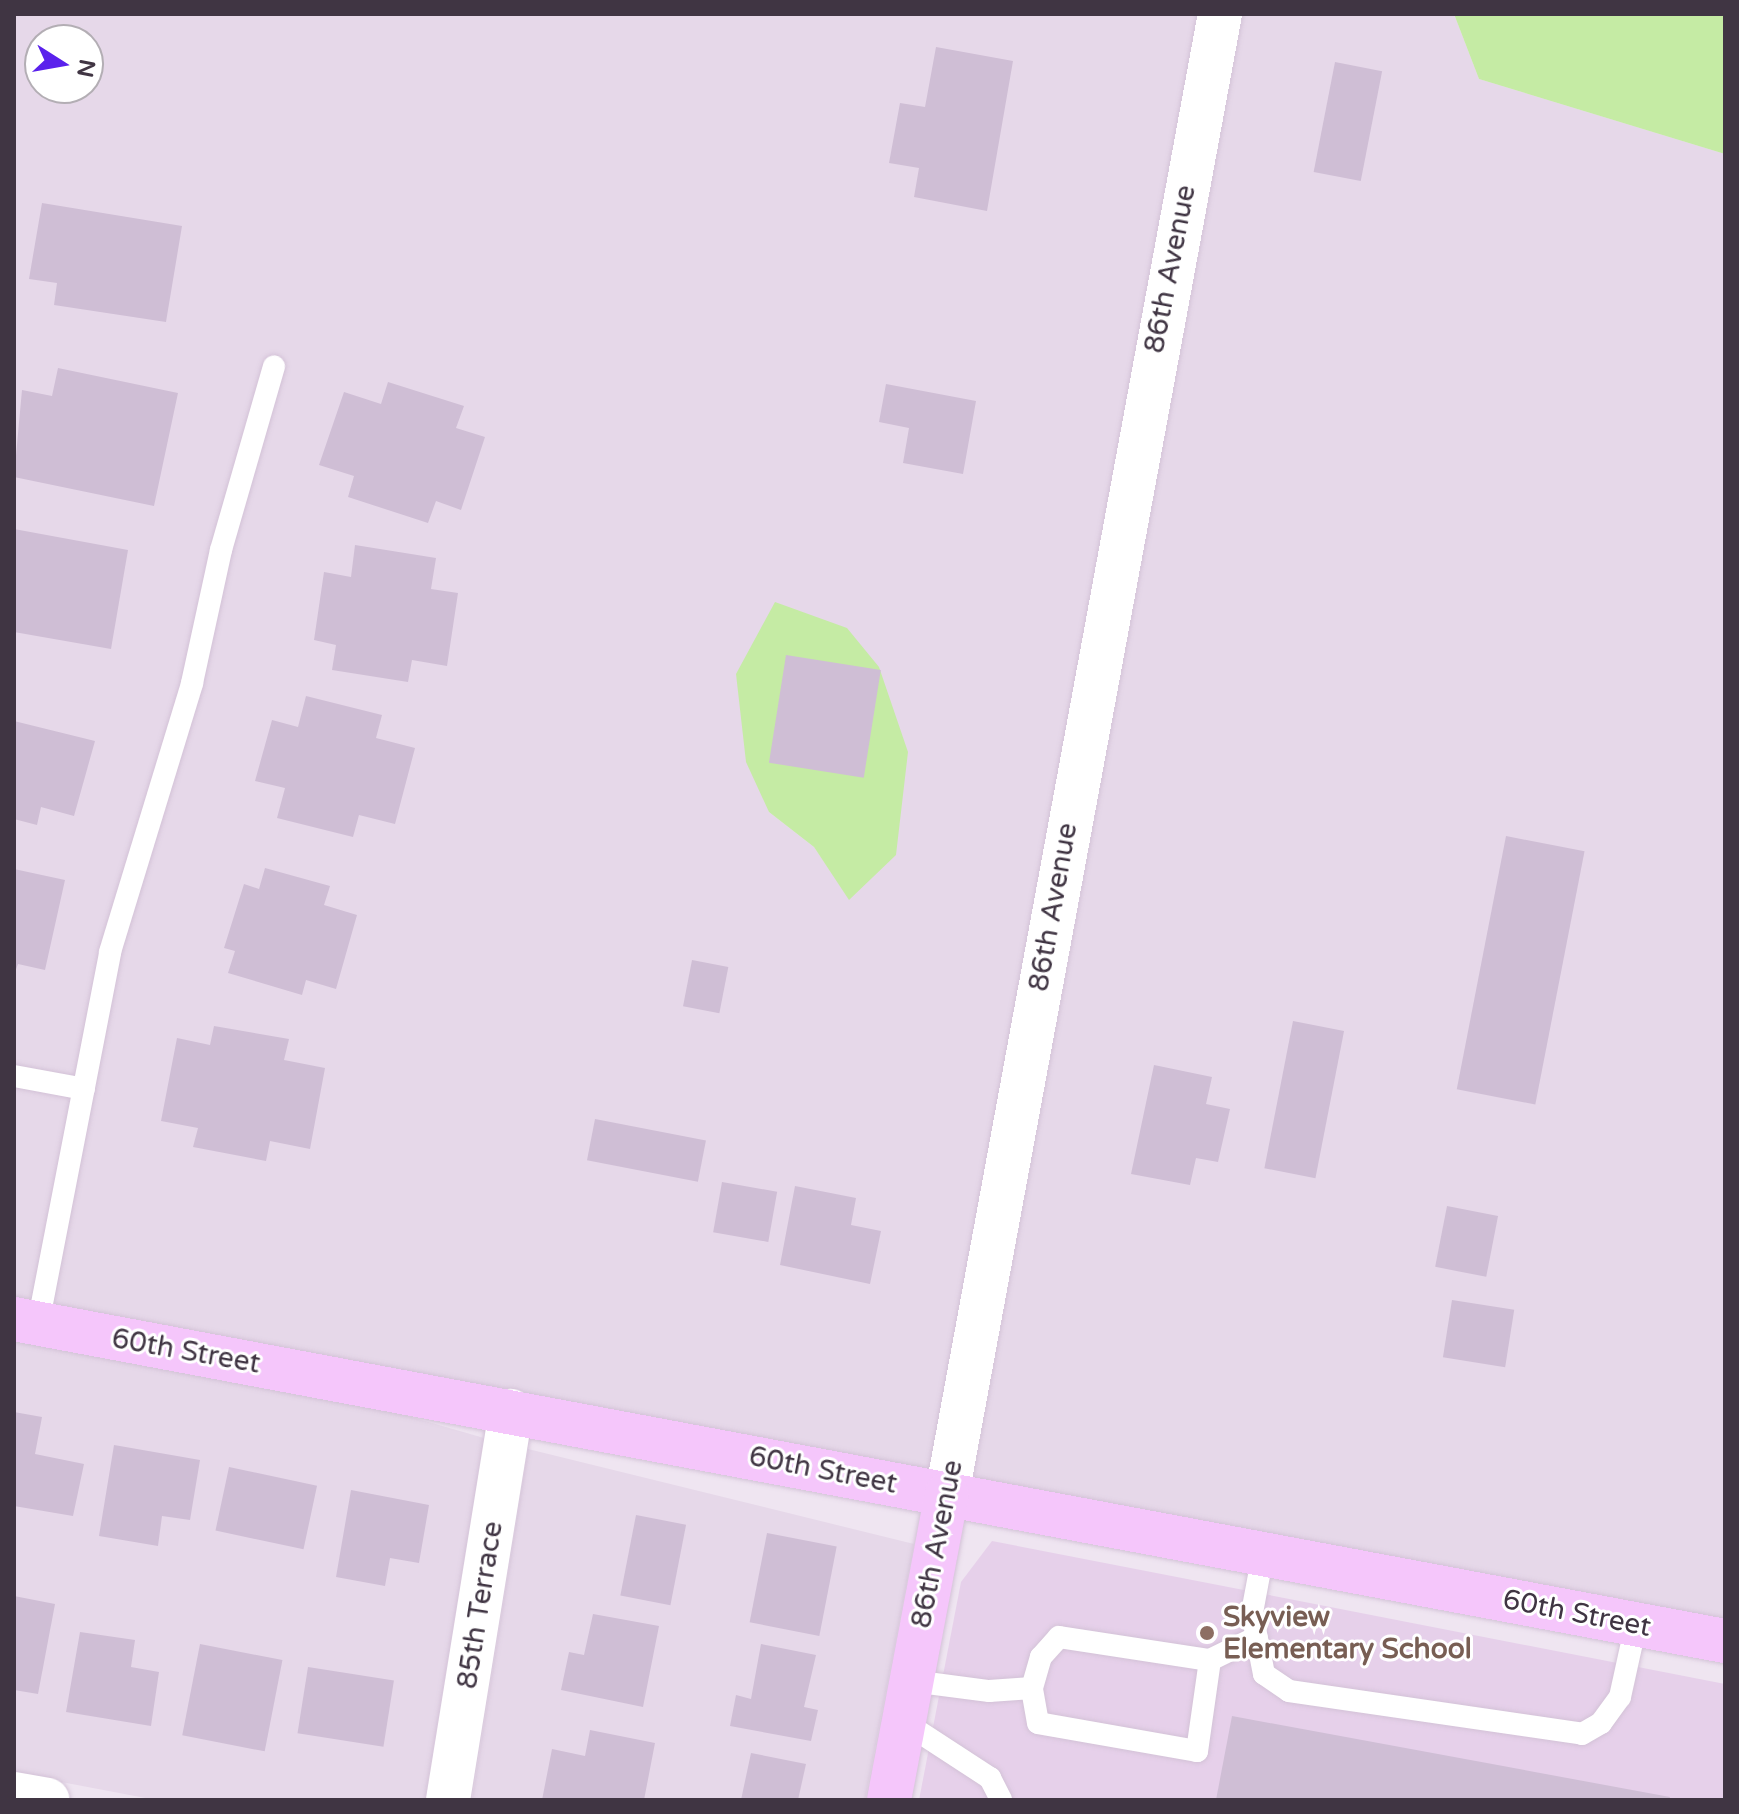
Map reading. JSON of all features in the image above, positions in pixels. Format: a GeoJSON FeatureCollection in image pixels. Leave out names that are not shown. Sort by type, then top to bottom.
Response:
{"type":"FeatureCollection","features":[{"type":"Feature","properties":{"kind":"street","name":"86th Avenue"},"geometry":{"type":"LineString","coordinates":[[889,1800],[1220,14]]}},
{"type":"Feature","properties":{"kind":"street","name":"60th Street"},"geometry":{"type":"LineString","coordinates":[[26,1321],[1725,1641]]}},
{"type":"Feature","properties":{"kind":"street","name":"85th Terrace"},"geometry":{"type":"LineString","coordinates":[[448,1800],[511,1411]]}},
{"type":"Feature","properties":{"kind":"street"},"geometry":{"type":"LineString","coordinates":[[14,1794],[47,1800]]}},
{"type":"Feature","properties":{"kind":"lane"},"geometry":{"type":"LineString","coordinates":[[26,1321],[84,1089],[110,952],[192,683],[221,550],[274,366]]}},
{"type":"Feature","properties":{"kind":"lane"},"geometry":{"type":"LineString","coordinates":[[14,1076],[84,1089]]}},
{"type":"Feature","properties":{"kind":"lane"},"geometry":{"type":"LineString","coordinates":[[1263,1554],[1252,1613],[1264,1674],[1289,1691],[1582,1734],[1601,1723],[1620,1697],[1636,1624]]}},
{"type":"Feature","properties":{"kind":"lane"},"geometry":{"type":"LineString","coordinates":[[1210,1660],[1197,1751],[1038,1723],[1032,1688],[1041,1657],[1059,1637],[1210,1660],[1257,1637]]}},
{"type":"Feature","properties":{"kind":"lane"},"geometry":{"type":"LineString","coordinates":[[908,1701],[1032,1688]]}},
{"type":"Feature","properties":{"kind":"lane"},"geometry":{"type":"LineString","coordinates":[[908,1701],[990,1778],[1001,1800]]}},
{"type":"Feature","properties":{"kind":"shaded area"},"geometry":{"type":"Polygon","coordinates":[[[14,14],[1197,14],[929,1470],[14,1299],[14,14]],[[736,674],[769,812],[814,847],[850,900],[736,674]]]}},
{"type":"Feature","properties":{"kind":"shaded area"},"geometry":{"type":"Polygon","coordinates":[[[1243,14],[1454,14],[1479,79],[1725,154],[1725,1620],[973,1478],[1243,14]]]}},
{"type":"Feature","properties":{"kind":"shaded area"},"geometry":{"type":"Polygon","coordinates":[[[1454,14],[1725,14],[1725,154],[1479,79],[1454,14]]]}},
{"type":"Feature","properties":{"kind":"shaded area"},"geometry":{"type":"Polygon","coordinates":[[[775,602],[847,628],[879,667],[908,752],[896,855],[849,900],[814,847],[769,812],[746,762],[736,674],[775,602]]]}},
{"type":"Feature","properties":{"kind":"shaded area"},"geometry":{"type":"Polygon","coordinates":[[[14,1340],[373,1406],[484,1438],[425,1800],[156,1800],[14,1773],[14,1340]]]}},
{"type":"Feature","properties":{"kind":"shaded area"},"geometry":{"type":"Polygon","coordinates":[[[528,1449],[914,1544],[865,1800],[472,1800],[528,1449]]]}},
{"type":"Feature","properties":{"kind":"shaded area","name":"Skyview Elementary School"},"geometry":{"type":"Polygon","coordinates":[[[992,1541],[1725,1684],[1725,1800],[919,1800],[961,1582],[992,1541]]]}},
{"type":"Feature","properties":{"kind":"building"},"geometry":{"type":"Polygon","coordinates":[[[936,47],[1013,61],[987,211],[914,197],[919,168],[889,163],[900,103],[925,107],[936,47]]]}},
{"type":"Feature","properties":{"kind":"building"},"geometry":{"type":"Polygon","coordinates":[[[1335,62],[1382,71],[1361,181],[1314,172],[1335,62]]]}},
{"type":"Feature","properties":{"kind":"building"},"geometry":{"type":"Polygon","coordinates":[[[42,203],[182,226],[166,322],[54,305],[57,283],[29,279],[42,203]]]}},
{"type":"Feature","properties":{"kind":"building"},"geometry":{"type":"Polygon","coordinates":[[[58,368],[178,393],[154,506],[14,477],[22,390],[52,396],[58,368]]]}},
{"type":"Feature","properties":{"kind":"building"},"geometry":{"type":"Polygon","coordinates":[[[388,382],[464,406],[456,428],[485,437],[461,510],[436,501],[428,523],[348,497],[354,476],[319,465],[344,392],[381,404],[388,382]]]}},
{"type":"Feature","properties":{"kind":"building"},"geometry":{"type":"Polygon","coordinates":[[[886,384],[976,401],[963,474],[903,463],[909,428],[879,422],[886,384]]]}},
{"type":"Feature","properties":{"kind":"building"},"geometry":{"type":"Polygon","coordinates":[[[14,529],[128,550],[111,649],[14,632],[14,529]]]}},
{"type":"Feature","properties":{"kind":"building"},"geometry":{"type":"Polygon","coordinates":[[[355,545],[436,558],[431,589],[458,593],[447,666],[412,660],[408,682],[332,670],[336,645],[314,640],[324,572],[351,577],[355,545]]]}},
{"type":"Feature","properties":{"kind":"building"},"geometry":{"type":"Polygon","coordinates":[[[786,655],[881,670],[864,778],[769,763],[786,655]]]}},
{"type":"Feature","properties":{"kind":"building"},"geometry":{"type":"Polygon","coordinates":[[[306,696],[382,715],[376,738],[415,748],[395,824],[359,815],[353,837],[277,818],[285,788],[255,781],[272,720],[298,727],[306,696]]]}},
{"type":"Feature","properties":{"kind":"building"},"geometry":{"type":"Polygon","coordinates":[[[14,721],[95,741],[74,816],[41,807],[37,825],[14,819],[14,721]]]}},
{"type":"Feature","properties":{"kind":"building"},"geometry":{"type":"Polygon","coordinates":[[[1506,836],[1585,851],[1535,1105],[1457,1089],[1506,836]]]}},
{"type":"Feature","properties":{"kind":"building"},"geometry":{"type":"Polygon","coordinates":[[[265,868],[330,886],[324,905],[357,915],[336,989],[306,980],[302,995],[228,973],[235,951],[224,948],[244,884],[259,889],[265,868]]]}},
{"type":"Feature","properties":{"kind":"building"},"geometry":{"type":"Polygon","coordinates":[[[14,869],[65,880],[45,970],[18,964],[14,975],[14,869]]]}},
{"type":"Feature","properties":{"kind":"building"},"geometry":{"type":"Polygon","coordinates":[[[692,960],[728,967],[719,1013],[683,1006],[692,960]]]}},
{"type":"Feature","properties":{"kind":"building"},"geometry":{"type":"Polygon","coordinates":[[[1293,1021],[1344,1031],[1315,1178],[1264,1168],[1293,1021]]]}},
{"type":"Feature","properties":{"kind":"building"},"geometry":{"type":"Polygon","coordinates":[[[214,1026],[289,1039],[284,1060],[325,1068],[310,1149],[270,1141],[266,1161],[193,1147],[198,1128],[161,1121],[177,1038],[210,1045],[214,1026]]]}},
{"type":"Feature","properties":{"kind":"building"},"geometry":{"type":"Polygon","coordinates":[[[1154,1065],[1212,1077],[1206,1104],[1230,1109],[1218,1162],[1196,1158],[1190,1185],[1131,1174],[1154,1065]]]}},
{"type":"Feature","properties":{"kind":"building"},"geometry":{"type":"Polygon","coordinates":[[[595,1119],[706,1141],[698,1182],[587,1160],[595,1119]]]}},
{"type":"Feature","properties":{"kind":"building"},"geometry":{"type":"Polygon","coordinates":[[[722,1182],[777,1192],[768,1242],[713,1232],[722,1182]]]}},
{"type":"Feature","properties":{"kind":"building"},"geometry":{"type":"Polygon","coordinates":[[[795,1186],[856,1198],[851,1225],[881,1231],[870,1284],[780,1265],[795,1186]]]}},
{"type":"Feature","properties":{"kind":"building"},"geometry":{"type":"Polygon","coordinates":[[[1447,1206],[1498,1216],[1486,1277],[1435,1267],[1447,1206]]]}},
{"type":"Feature","properties":{"kind":"building"},"geometry":{"type":"Polygon","coordinates":[[[1452,1300],[1514,1310],[1505,1367],[1443,1357],[1452,1300]]]}},
{"type":"Feature","properties":{"kind":"building"},"geometry":{"type":"Polygon","coordinates":[[[14,1412],[42,1417],[35,1454],[84,1464],[73,1516],[14,1506],[14,1412]]]}},
{"type":"Feature","properties":{"kind":"building"},"geometry":{"type":"Polygon","coordinates":[[[114,1445],[200,1460],[190,1520],[162,1516],[158,1546],[99,1536],[114,1445]]]}},
{"type":"Feature","properties":{"kind":"building"},"geometry":{"type":"Polygon","coordinates":[[[229,1467],[317,1486],[304,1549],[215,1531],[229,1467]]]}},
{"type":"Feature","properties":{"kind":"building"},"geometry":{"type":"Polygon","coordinates":[[[351,1490],[429,1505],[419,1563],[390,1558],[385,1586],[336,1577],[351,1490]]]}},
{"type":"Feature","properties":{"kind":"building"},"geometry":{"type":"Polygon","coordinates":[[[636,1515],[686,1525],[670,1605],[620,1595],[636,1515]]]}},
{"type":"Feature","properties":{"kind":"building"},"geometry":{"type":"Polygon","coordinates":[[[767,1533],[837,1547],[819,1636],[750,1622],[767,1533]]]}},
{"type":"Feature","properties":{"kind":"building"},"geometry":{"type":"Polygon","coordinates":[[[14,1596],[55,1604],[38,1694],[14,1690],[14,1596]]]}},
{"type":"Feature","properties":{"kind":"building"},"geometry":{"type":"Polygon","coordinates":[[[593,1614],[659,1626],[643,1707],[561,1690],[569,1652],[584,1655],[593,1614]]]}},
{"type":"Feature","properties":{"kind":"building"},"geometry":{"type":"Polygon","coordinates":[[[80,1632],[135,1640],[131,1667],[159,1672],[151,1726],[66,1712],[80,1632]]]}},
{"type":"Feature","properties":{"kind":"building"},"geometry":{"type":"Polygon","coordinates":[[[200,1644],[282,1660],[265,1751],[182,1735],[200,1644]]]}},
{"type":"Feature","properties":{"kind":"building"},"geometry":{"type":"Polygon","coordinates":[[[761,1644],[816,1655],[804,1707],[818,1710],[811,1741],[730,1726],[736,1695],[751,1699],[761,1644]]]}},
{"type":"Feature","properties":{"kind":"building"},"geometry":{"type":"Polygon","coordinates":[[[308,1667],[394,1681],[383,1747],[298,1733],[308,1667]]]}},
{"type":"Feature","properties":{"kind":"building"},"geometry":{"type":"Polygon","coordinates":[[[1232,1716],[1670,1797],[1669,1800],[1216,1800],[1232,1716]]]}},
{"type":"Feature","properties":{"kind":"building"},"geometry":{"type":"Polygon","coordinates":[[[590,1730],[655,1743],[644,1800],[542,1800],[552,1749],[585,1756],[590,1730]]]}},
{"type":"Feature","properties":{"kind":"building"},"geometry":{"type":"Polygon","coordinates":[[[751,1753],[806,1764],[798,1800],[741,1800],[751,1753]]]}},
{"type":"Feature","properties":{"kind":"place","name":"Skyview Elementary School"},"geometry":{"type":"Point","coordinates":[1207,1633]}}]}
